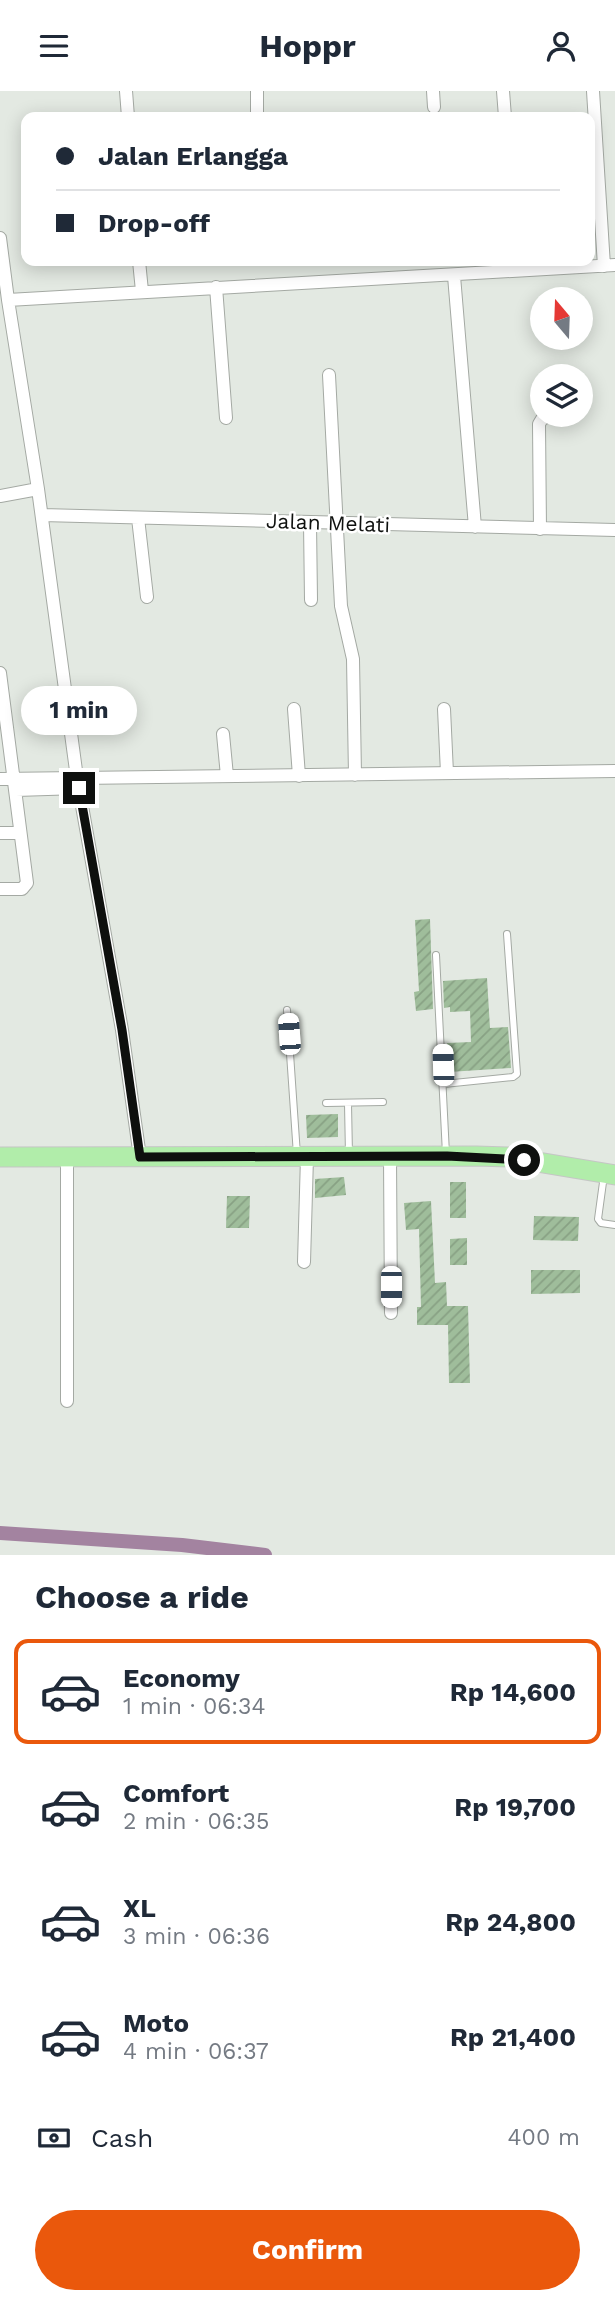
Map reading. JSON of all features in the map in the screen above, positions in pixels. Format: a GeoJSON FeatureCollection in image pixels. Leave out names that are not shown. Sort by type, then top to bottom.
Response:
{"type":"FeatureCollection","features":[{"type":"Feature","properties":{"kind":"main road"},"geometry":{"type":"LineString","coordinates":[[0,1157],[508,1157],[609,1174]]}},
{"type":"Feature","properties":{"kind":"street"},"geometry":{"type":"LineString","coordinates":[[126,91],[128,112]]}},
{"type":"Feature","properties":{"kind":"street"},"geometry":{"type":"LineString","coordinates":[[257,91],[257,112]]}},
{"type":"Feature","properties":{"kind":"street"},"geometry":{"type":"LineString","coordinates":[[433,91],[434,107]]}},
{"type":"Feature","properties":{"kind":"street"},"geometry":{"type":"LineString","coordinates":[[503,91],[505,112]]}},
{"type":"Feature","properties":{"kind":"street"},"geometry":{"type":"LineString","coordinates":[[593,91],[595,112]]}},
{"type":"Feature","properties":{"kind":"street"},"geometry":{"type":"LineString","coordinates":[[595,113],[609,265]]}},
{"type":"Feature","properties":{"kind":"street"},"geometry":{"type":"LineString","coordinates":[[0,238],[78,783],[122,1030],[140,1157]]}},
{"type":"Feature","properties":{"kind":"street"},"geometry":{"type":"LineString","coordinates":[[140,266],[142,291]]}},
{"type":"Feature","properties":{"kind":"street"},"geometry":{"type":"LineString","coordinates":[[8,300],[454,276],[502,266]]}},
{"type":"Feature","properties":{"kind":"street"},"geometry":{"type":"LineString","coordinates":[[454,276],[475,527]]}},
{"type":"Feature","properties":{"kind":"street"},"geometry":{"type":"LineString","coordinates":[[216,287],[226,418]]}},
{"type":"Feature","properties":{"kind":"street"},"geometry":{"type":"LineString","coordinates":[[329,375],[341,606],[353,659],[355,775]]}},
{"type":"Feature","properties":{"kind":"street"},"geometry":{"type":"LineString","coordinates":[[539,427],[540,529]]}},
{"type":"Feature","properties":{"kind":"street"},"geometry":{"type":"LineString","coordinates":[[0,496],[38,489]]}},
{"type":"Feature","properties":{"kind":"street","name":"Jalan Melati"},"geometry":{"type":"LineString","coordinates":[[41,515],[615,530]]}},
{"type":"Feature","properties":{"kind":"street"},"geometry":{"type":"LineString","coordinates":[[138,518],[147,597]]}},
{"type":"Feature","properties":{"kind":"street"},"geometry":{"type":"LineString","coordinates":[[310,523],[310,600]]}},
{"type":"Feature","properties":{"kind":"street"},"geometry":{"type":"LineString","coordinates":[[0,673],[27,883],[22,889],[0,889]]}},
{"type":"Feature","properties":{"kind":"street"},"geometry":{"type":"LineString","coordinates":[[294,709],[299,776]]}},
{"type":"Feature","properties":{"kind":"street"},"geometry":{"type":"LineString","coordinates":[[444,709],[447,773]]}},
{"type":"Feature","properties":{"kind":"street"},"geometry":{"type":"LineString","coordinates":[[223,734],[226,776]]}},
{"type":"Feature","properties":{"kind":"street"},"geometry":{"type":"LineString","coordinates":[[0,779],[15,785],[226,776],[615,771]]}},
{"type":"Feature","properties":{"kind":"street"},"geometry":{"type":"LineString","coordinates":[[0,833],[20,833]]}},
{"type":"Feature","properties":{"kind":"street"},"geometry":{"type":"LineString","coordinates":[[66,1401],[67,1157]]}},
{"type":"Feature","properties":{"kind":"street"},"geometry":{"type":"LineString","coordinates":[[302,1157],[304,1262]]}},
{"type":"Feature","properties":{"kind":"street"},"geometry":{"type":"LineString","coordinates":[[390,1157],[391,1313]]}},
{"type":"Feature","properties":{"kind":"lane"},"geometry":{"type":"LineString","coordinates":[[443,1084],[513,1077],[517,1074],[507,935]]}},
{"type":"Feature","properties":{"kind":"lane"},"geometry":{"type":"LineString","coordinates":[[436,955],[447,1156]]}},
{"type":"Feature","properties":{"kind":"lane"},"geometry":{"type":"LineString","coordinates":[[287,1010],[302,1157]]}},
{"type":"Feature","properties":{"kind":"lane"},"geometry":{"type":"LineString","coordinates":[[327,1103],[383,1102]]}},
{"type":"Feature","properties":{"kind":"lane"},"geometry":{"type":"LineString","coordinates":[[348,1104],[349,1157]]}},
{"type":"Feature","properties":{"kind":"lane"},"geometry":{"type":"LineString","coordinates":[[609,1174],[598,1219],[601,1223],[615,1224]]}},
{"type":"Feature","properties":{"kind":"building"},"geometry":{"type":"Polygon","coordinates":[[[430,919],[433,1009],[416,1011],[414,992],[419,991],[415,920],[430,919]]]}},
{"type":"Feature","properties":{"kind":"building"},"geometry":{"type":"Polygon","coordinates":[[[487,978],[490,1028],[508,1027],[511,1068],[449,1072],[447,1043],[471,1042],[470,1011],[450,1012],[450,1007],[444,1008],[443,981],[487,978]]]}},
{"type":"Feature","properties":{"kind":"building"},"geometry":{"type":"Polygon","coordinates":[[[338,1114],[338,1137],[307,1138],[306,1115],[338,1114]]]}},
{"type":"Feature","properties":{"kind":"building"},"geometry":{"type":"Polygon","coordinates":[[[344,1177],[346,1195],[315,1198],[315,1179],[344,1177]]]}},
{"type":"Feature","properties":{"kind":"building"},"geometry":{"type":"Polygon","coordinates":[[[450,1182],[466,1182],[466,1218],[450,1218],[450,1182]]]}},
{"type":"Feature","properties":{"kind":"building"},"geometry":{"type":"Polygon","coordinates":[[[227,1196],[250,1196],[249,1228],[226,1228],[227,1196]]]}},
{"type":"Feature","properties":{"kind":"building"},"geometry":{"type":"Polygon","coordinates":[[[431,1201],[435,1283],[446,1282],[447,1306],[468,1306],[470,1383],[449,1383],[448,1325],[417,1325],[417,1307],[421,1307],[419,1229],[406,1230],[404,1203],[431,1201]]]}},
{"type":"Feature","properties":{"kind":"building"},"geometry":{"type":"Polygon","coordinates":[[[534,1216],[579,1217],[578,1241],[533,1240],[534,1216]]]}},
{"type":"Feature","properties":{"kind":"building"},"geometry":{"type":"Polygon","coordinates":[[[467,1238],[467,1265],[450,1265],[450,1239],[467,1238]]]}},
{"type":"Feature","properties":{"kind":"building"},"geometry":{"type":"Polygon","coordinates":[[[531,1270],[580,1270],[580,1293],[531,1294],[531,1270]]]}},
{"type":"Feature","properties":{"kind":"waterway"},"geometry":{"type":"LineString","coordinates":[[0,1533],[182,1545],[265,1555]]}},
{"type":"Feature","properties":{"kind":"route"},"geometry":{"type":"LineString","coordinates":[[79,788],[122,1030],[140,1157],[447,1156],[508,1157],[524,1160]]}}]}
